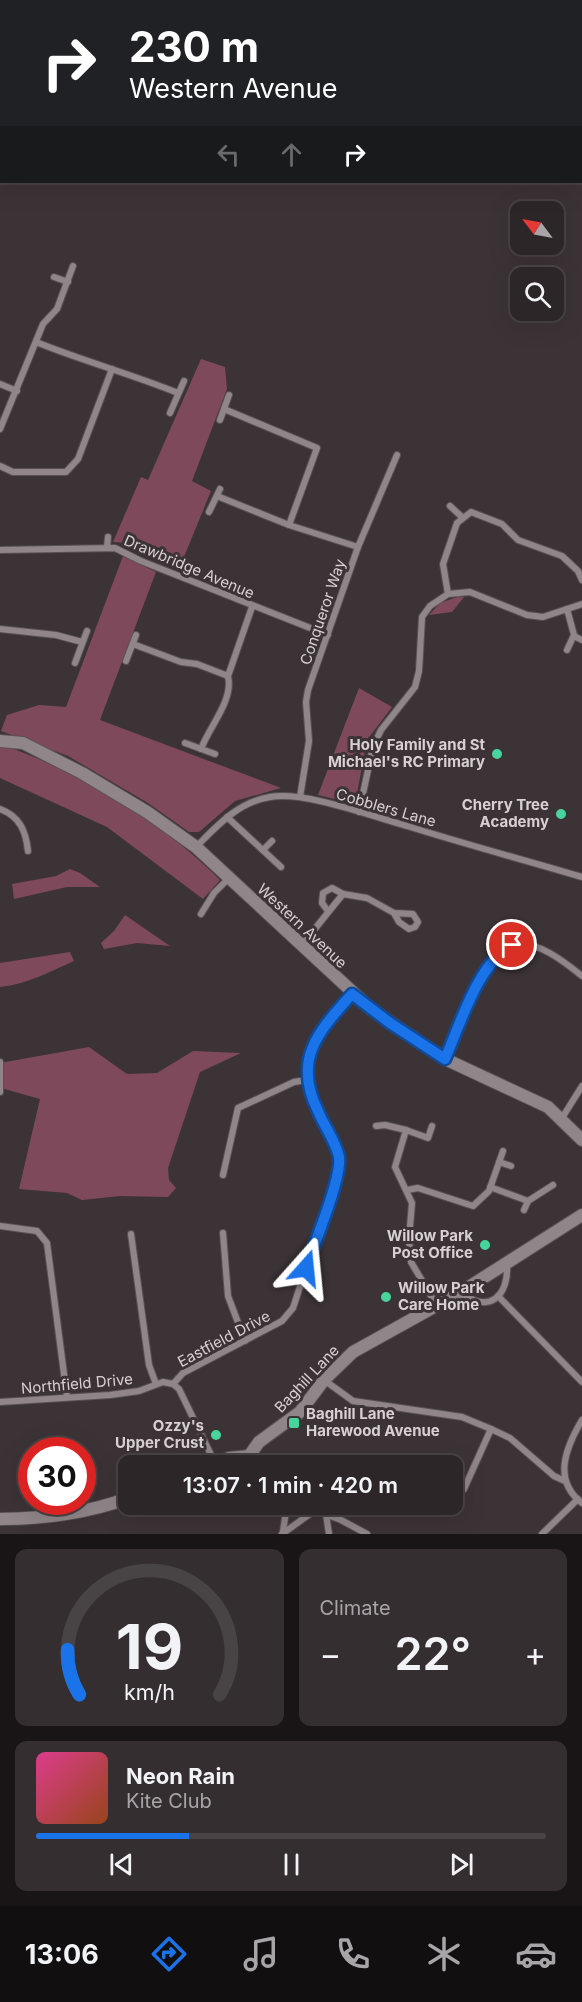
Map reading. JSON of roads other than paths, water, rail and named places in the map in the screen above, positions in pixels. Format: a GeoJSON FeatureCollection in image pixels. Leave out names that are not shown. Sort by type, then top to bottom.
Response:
{"type":"FeatureCollection","features":[{"type":"Feature","properties":{"kind":"street"},"geometry":{"type":"LineString","coordinates":[[0,429],[43,324],[57,309],[74,266]]}},
{"type":"Feature","properties":{"kind":"street"},"geometry":{"type":"LineString","coordinates":[[54,277],[68,282]]}},
{"type":"Feature","properties":{"kind":"street"},"geometry":{"type":"LineString","coordinates":[[36,342],[178,393]]}},
{"type":"Feature","properties":{"kind":"street"},"geometry":{"type":"LineString","coordinates":[[0,466],[13,472],[66,472],[78,459],[112,369]]}},
{"type":"Feature","properties":{"kind":"street"},"geometry":{"type":"LineString","coordinates":[[170,413],[184,381]]}},
{"type":"Feature","properties":{"kind":"street"},"geometry":{"type":"LineString","coordinates":[[0,384],[17,391]]}},
{"type":"Feature","properties":{"kind":"street"},"geometry":{"type":"LineString","coordinates":[[220,420],[229,395]]}},
{"type":"Feature","properties":{"kind":"street"},"geometry":{"type":"LineString","coordinates":[[224,409],[317,448],[289,525]]}},
{"type":"Feature","properties":{"kind":"street"},"geometry":{"type":"LineString","coordinates":[[358,547],[397,455]]}},
{"type":"Feature","properties":{"kind":"street"},"geometry":{"type":"LineString","coordinates":[[209,512],[219,489]]}},
{"type":"Feature","properties":{"kind":"street","name":"Conqueror Way"},"geometry":{"type":"LineString","coordinates":[[216,496],[289,525],[358,547],[306,702],[309,741],[300,797]]}},
{"type":"Feature","properties":{"kind":"street"},"geometry":{"type":"LineString","coordinates":[[450,506],[462,517]]}},
{"type":"Feature","properties":{"kind":"street"},"geometry":{"type":"LineString","coordinates":[[448,594],[442,569],[457,523],[471,512],[502,524],[518,540],[562,556],[578,571],[582,580]]}},
{"type":"Feature","properties":{"kind":"street"},"geometry":{"type":"LineString","coordinates":[[107,548],[108,537]]}},
{"type":"Feature","properties":{"kind":"street","name":"Drawbridge Avenue"},"geometry":{"type":"LineString","coordinates":[[0,550],[107,548],[122,550],[141,561],[252,607],[328,635]]}},
{"type":"Feature","properties":{"kind":"street"},"geometry":{"type":"LineString","coordinates":[[359,812],[373,747],[381,730],[415,687],[419,671],[422,617],[427,609],[448,594],[470,592],[526,615],[543,617],[582,604]]}},
{"type":"Feature","properties":{"kind":"street"},"geometry":{"type":"LineString","coordinates":[[201,749],[208,729],[218,719],[230,685],[228,676],[252,607]]}},
{"type":"Feature","properties":{"kind":"street"},"geometry":{"type":"LineString","coordinates":[[567,609],[573,636],[567,650]]}},
{"type":"Feature","properties":{"kind":"street"},"geometry":{"type":"LineString","coordinates":[[0,629],[56,635],[82,642]]}},
{"type":"Feature","properties":{"kind":"street"},"geometry":{"type":"LineString","coordinates":[[75,663],[87,631]]}},
{"type":"Feature","properties":{"kind":"street"},"geometry":{"type":"LineString","coordinates":[[126,661],[136,635]]}},
{"type":"Feature","properties":{"kind":"street"},"geometry":{"type":"LineString","coordinates":[[573,636],[582,640]]}},
{"type":"Feature","properties":{"kind":"street"},"geometry":{"type":"LineString","coordinates":[[133,644],[228,676]]}},
{"type":"Feature","properties":{"kind":"street","name":"Western Avenue"},"geometry":{"type":"LineString","coordinates":[[0,741],[23,743],[34,751],[82,773],[147,812],[196,847],[352,994],[390,1023],[445,1059],[538,1103],[562,1118],[582,1140]]}},
{"type":"Feature","properties":{"kind":"street"},"geometry":{"type":"LineString","coordinates":[[185,743],[215,754]]}},
{"type":"Feature","properties":{"kind":"street","name":"Cobblers Lane"},"geometry":{"type":"LineString","coordinates":[[196,847],[227,817],[256,800],[271,796],[300,797],[582,877]]}},
{"type":"Feature","properties":{"kind":"street"},"geometry":{"type":"LineString","coordinates":[[0,809],[9,812],[21,825],[28,851]]}},
{"type":"Feature","properties":{"kind":"street"},"geometry":{"type":"LineString","coordinates":[[227,817],[281,867]]}},
{"type":"Feature","properties":{"kind":"street"},"geometry":{"type":"LineString","coordinates":[[263,850],[272,841]]}},
{"type":"Feature","properties":{"kind":"street"},"geometry":{"type":"LineString","coordinates":[[201,914],[214,893],[229,878]]}},
{"type":"Feature","properties":{"kind":"street"},"geometry":{"type":"LineString","coordinates":[[328,911],[322,903],[323,892],[332,888],[342,894],[367,898],[394,913]]}},
{"type":"Feature","properties":{"kind":"street"},"geometry":{"type":"LineString","coordinates":[[301,947],[342,894]]}},
{"type":"Feature","properties":{"kind":"street"},"geometry":{"type":"LineString","coordinates":[[445,1059],[467,1007],[502,950],[512,945],[535,947],[582,976]]}},
{"type":"Feature","properties":{"kind":"street","name":"Eastfield Drive"},"geometry":{"type":"LineString","coordinates":[[173,1384],[183,1373],[282,1321],[293,1308],[339,1167],[336,1147],[312,1100],[307,1080],[312,1049],[317,1036],[352,994]]}},
{"type":"Feature","properties":{"kind":"street"},"geometry":{"type":"LineString","coordinates":[[0,1062],[0,1092]]}},
{"type":"Feature","properties":{"kind":"street"},"geometry":{"type":"LineString","coordinates":[[223,1175],[238,1108],[294,1082],[307,1080]]}},
{"type":"Feature","properties":{"kind":"street"},"geometry":{"type":"LineString","coordinates":[[562,1118],[582,1086]]}},
{"type":"Feature","properties":{"kind":"street"},"geometry":{"type":"LineString","coordinates":[[376,1126],[385,1125],[428,1138],[432,1126]]}},
{"type":"Feature","properties":{"kind":"street"},"geometry":{"type":"LineString","coordinates":[[406,1130],[395,1167],[412,1203],[409,1252],[416,1272],[437,1306]]}},
{"type":"Feature","properties":{"kind":"street"},"geometry":{"type":"LineString","coordinates":[[407,1190],[418,1188],[470,1207],[490,1187],[503,1151]]}},
{"type":"Feature","properties":{"kind":"street"},"geometry":{"type":"LineString","coordinates":[[499,1162],[511,1166]]}},
{"type":"Feature","properties":{"kind":"street"},"geometry":{"type":"LineString","coordinates":[[524,1210],[528,1201],[553,1185]]}},
{"type":"Feature","properties":{"kind":"street"},"geometry":{"type":"LineString","coordinates":[[490,1187],[528,1201]]}},
{"type":"Feature","properties":{"kind":"street","name":"Baghill Lane"},"geometry":{"type":"LineString","coordinates":[[255,1455],[259,1442],[285,1426],[300,1412],[324,1380],[353,1352],[461,1292],[582,1215]]}},
{"type":"Feature","properties":{"kind":"street"},"geometry":{"type":"LineString","coordinates":[[0,1226],[37,1231],[47,1243],[67,1397]]}},
{"type":"Feature","properties":{"kind":"street"},"geometry":{"type":"LineString","coordinates":[[223,1233],[228,1296],[244,1341]]}},
{"type":"Feature","properties":{"kind":"street"},"geometry":{"type":"LineString","coordinates":[[131,1234],[149,1365],[156,1384]]}},
{"type":"Feature","properties":{"kind":"street"},"geometry":{"type":"LineString","coordinates":[[461,1292],[477,1302],[491,1301],[498,1296],[507,1281],[507,1263]]}},
{"type":"Feature","properties":{"kind":"street"},"geometry":{"type":"LineString","coordinates":[[498,1296],[582,1382]]}},
{"type":"Feature","properties":{"kind":"street"},"geometry":{"type":"LineString","coordinates":[[324,1380],[353,1401],[462,1417],[510,1438],[554,1476],[565,1481],[580,1501],[542,1534]]}},
{"type":"Feature","properties":{"kind":"street","name":"Northfield Drive"},"geometry":{"type":"LineString","coordinates":[[0,1402],[139,1391],[156,1384],[173,1384]]}},
{"type":"Feature","properties":{"kind":"street"},"geometry":{"type":"LineString","coordinates":[[173,1384],[178,1389],[208,1455]]}},
{"type":"Feature","properties":{"kind":"street"},"geometry":{"type":"LineString","coordinates":[[565,1481],[566,1452],[582,1420]]}},
{"type":"Feature","properties":{"kind":"street"},"geometry":{"type":"LineString","coordinates":[[464,1489],[491,1429]]}},
{"type":"Feature","properties":{"kind":"street"},"geometry":{"type":"LineString","coordinates":[[0,1518],[55,1516],[87,1511],[118,1501]]}},
{"type":"Feature","properties":{"kind":"street"},"geometry":{"type":"LineString","coordinates":[[282,1533],[285,1515]]}},
{"type":"Feature","properties":{"kind":"street"},"geometry":{"type":"LineString","coordinates":[[282,1533],[308,1515]]}},
{"type":"Feature","properties":{"kind":"street"},"geometry":{"type":"LineString","coordinates":[[326,1515],[329,1534]]}},
{"type":"Feature","properties":{"kind":"street"},"geometry":{"type":"LineString","coordinates":[[328,1515],[367,1534]]}},
{"type":"Feature","properties":{"kind":"place","name":"Holy Family and St Michael's RC Primary"},"geometry":{"type":"Point","coordinates":[497,754]}},
{"type":"Feature","properties":{"kind":"place","name":"Cherry Tree Academy"},"geometry":{"type":"Point","coordinates":[561,814]}},
{"type":"Feature","properties":{"kind":"place","name":"Willow Park Post Office"},"geometry":{"type":"Point","coordinates":[485,1245]}},
{"type":"Feature","properties":{"kind":"place","name":"Willow Park Care Home"},"geometry":{"type":"Point","coordinates":[386,1297]}},
{"type":"Feature","properties":{"kind":"place","name":"Baghill Lane Harewood Avenue"},"geometry":{"type":"Point","coordinates":[294,1423]}},
{"type":"Feature","properties":{"kind":"place","name":"Ozzy's Upper Crust"},"geometry":{"type":"Point","coordinates":[216,1435]}}]}
